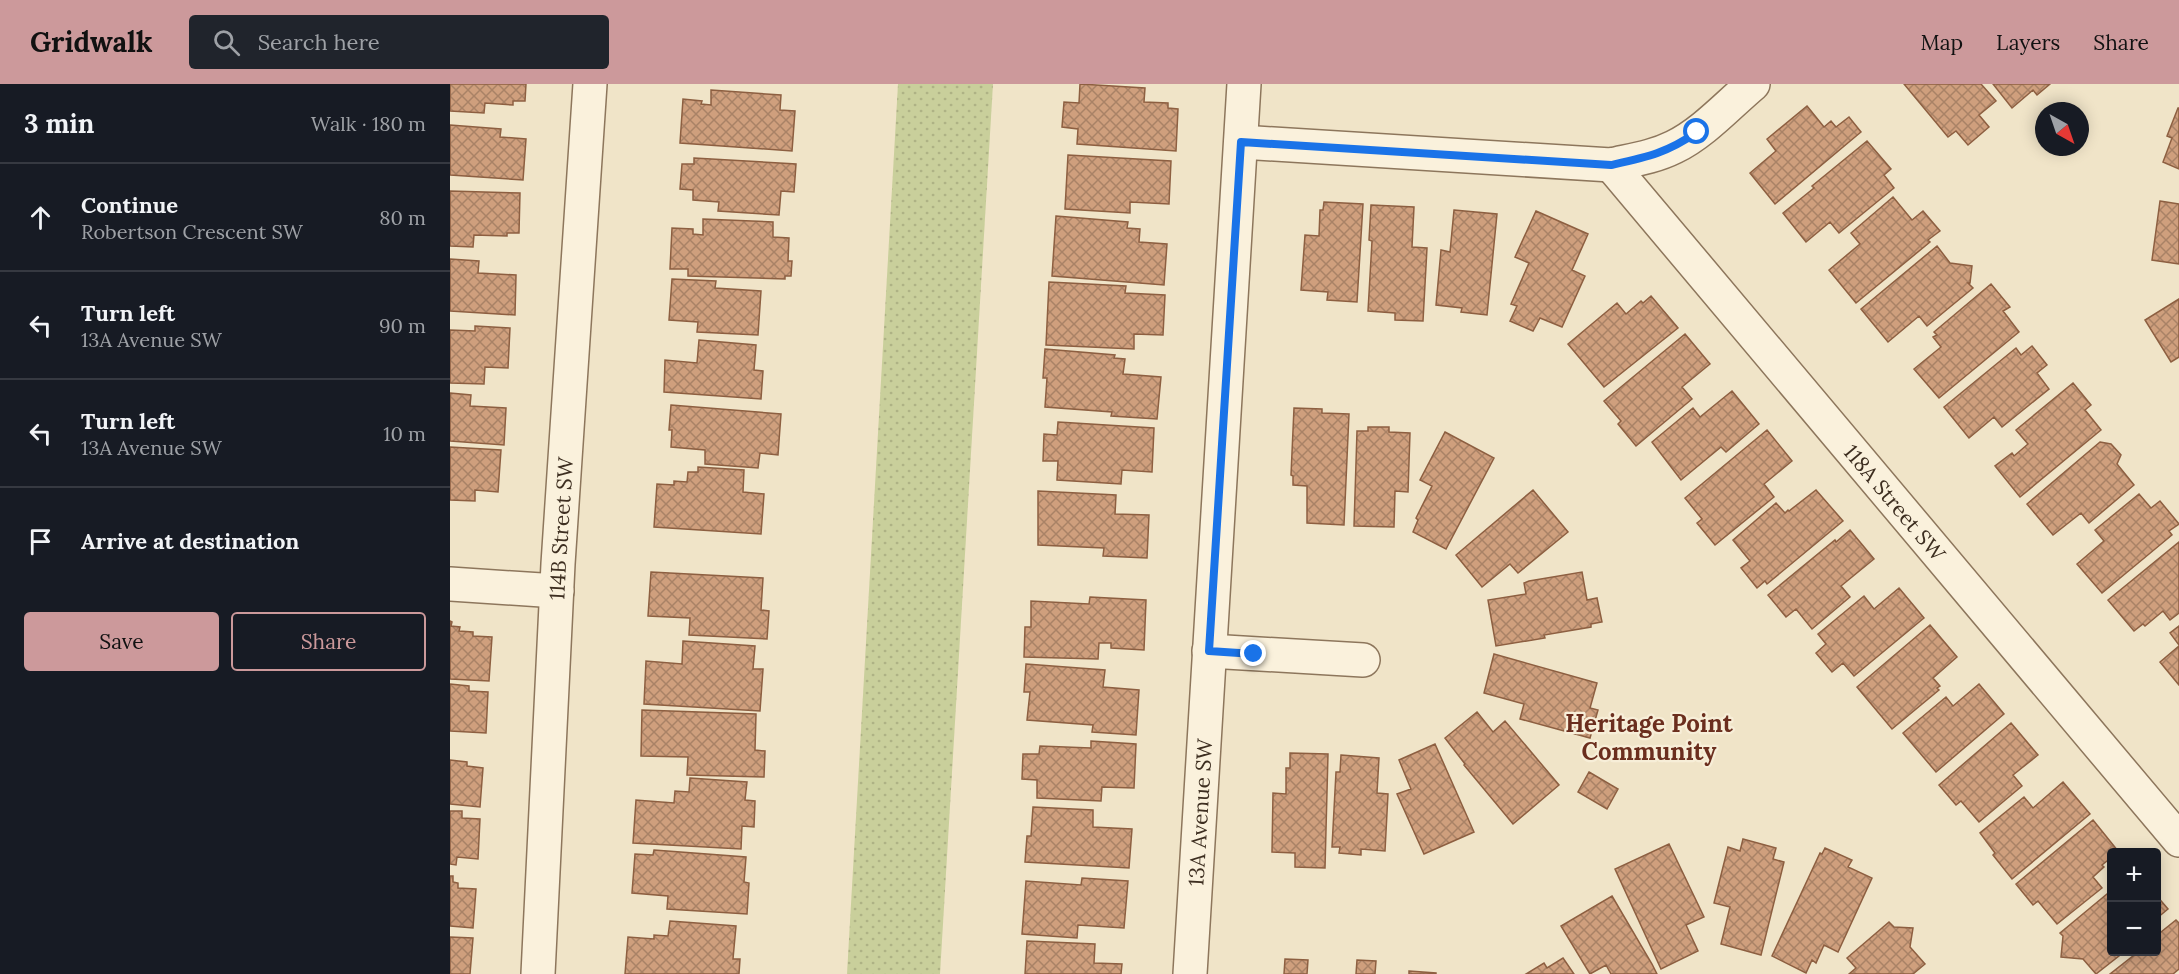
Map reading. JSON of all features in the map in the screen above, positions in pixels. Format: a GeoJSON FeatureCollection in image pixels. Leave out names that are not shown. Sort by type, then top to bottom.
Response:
{"type":"FeatureCollection","features":[{"type":"Feature","properties":{"kind":"street","name":"114B Street SW"},"geometry":{"type":"LineString","coordinates":[[538,974],[557,591],[590,84]]}},
{"type":"Feature","properties":{"kind":"street","name":"13A Avenue SW"},"geometry":{"type":"LineString","coordinates":[[1190,974],[1244,84]]}},
{"type":"Feature","properties":{"kind":"street"},"geometry":{"type":"LineString","coordinates":[[1241,142],[1611,165],[1653,156],[1675,147],[1697,132],[1753,84]]}},
{"type":"Feature","properties":{"kind":"street","name":"118A Street SW"},"geometry":{"type":"LineString","coordinates":[[1611,165],[2179,840]]}},
{"type":"Feature","properties":{"kind":"street"},"geometry":{"type":"LineString","coordinates":[[450,584],[557,591]]}},
{"type":"Feature","properties":{"kind":"street"},"geometry":{"type":"LineString","coordinates":[[1209,651],[1363,660]]}},
{"type":"Feature","properties":{"kind":"green space"},"geometry":{"type":"Polygon","coordinates":[[[898,84],[993,84],[940,974],[847,974],[898,84]]]}},
{"type":"Feature","properties":{"kind":"building"},"geometry":{"type":"Polygon","coordinates":[[[450,84],[526,84],[525,101],[513,101],[513,105],[485,103],[484,113],[450,111],[450,84]]]}},
{"type":"Feature","properties":{"kind":"building"},"geometry":{"type":"Polygon","coordinates":[[[1080,84],[1145,88],[1144,102],[1168,103],[1168,108],[1178,109],[1176,151],[1077,144],[1078,129],[1062,127],[1064,102],[1079,103],[1080,84]]]}},
{"type":"Feature","properties":{"kind":"building"},"geometry":{"type":"Polygon","coordinates":[[[1904,84],[1981,84],[1996,101],[1979,115],[1989,127],[1968,145],[1956,131],[1948,137],[1904,84]]]}},
{"type":"Feature","properties":{"kind":"building"},"geometry":{"type":"Polygon","coordinates":[[[1993,84],[2050,84],[2037,95],[2033,90],[2012,108],[1993,84]]]}},
{"type":"Feature","properties":{"kind":"building"},"geometry":{"type":"Polygon","coordinates":[[[711,90],[781,95],[780,110],[795,111],[792,151],[680,143],[683,99],[702,101],[701,104],[711,105],[711,90]]]}},
{"type":"Feature","properties":{"kind":"building"},"geometry":{"type":"Polygon","coordinates":[[[1807,106],[1824,127],[1831,121],[1836,127],[1849,117],[1861,132],[1775,204],[1750,173],[1776,151],[1767,139],[1807,106]]]}},
{"type":"Feature","properties":{"kind":"building"},"geometry":{"type":"Polygon","coordinates":[[[2178,108],[2179,169],[2163,162],[2172,138],[2167,136],[2178,108]]]}},
{"type":"Feature","properties":{"kind":"building"},"geometry":{"type":"Polygon","coordinates":[[[450,125],[501,129],[500,137],[526,139],[523,180],[450,175],[450,125]]]}},
{"type":"Feature","properties":{"kind":"building"},"geometry":{"type":"Polygon","coordinates":[[[1867,141],[1891,169],[1884,175],[1894,188],[1839,233],[1830,222],[1806,242],[1783,213],[1867,141]]]}},
{"type":"Feature","properties":{"kind":"building"},"geometry":{"type":"Polygon","coordinates":[[[1068,155],[1171,161],[1169,204],[1130,202],[1130,213],[1065,209],[1068,155]]]}},
{"type":"Feature","properties":{"kind":"building"},"geometry":{"type":"Polygon","coordinates":[[[694,158],[796,164],[794,192],[781,191],[779,215],[718,211],[719,202],[693,200],[693,190],[680,189],[682,164],[694,164],[694,158]]]}},
{"type":"Feature","properties":{"kind":"building"},"geometry":{"type":"Polygon","coordinates":[[[450,191],[520,193],[519,233],[507,233],[507,236],[474,235],[473,247],[450,246],[450,191]]]}},
{"type":"Feature","properties":{"kind":"building"},"geometry":{"type":"Polygon","coordinates":[[[1893,197],[1912,220],[1923,211],[1940,231],[1928,240],[1930,242],[1856,303],[1829,270],[1860,244],[1851,233],[1893,197]]]}},
{"type":"Feature","properties":{"kind":"building"},"geometry":{"type":"Polygon","coordinates":[[[2160,201],[2179,204],[2179,264],[2152,260],[2160,201]]]}},
{"type":"Feature","properties":{"kind":"building"},"geometry":{"type":"Polygon","coordinates":[[[1324,202],[1363,204],[1357,302],[1327,300],[1328,292],[1301,290],[1305,235],[1319,236],[1320,210],[1323,210],[1324,202]]]}},
{"type":"Feature","properties":{"kind":"building"},"geometry":{"type":"Polygon","coordinates":[[[1371,205],[1414,207],[1412,247],[1427,248],[1423,321],[1395,320],[1395,313],[1368,311],[1372,241],[1369,240],[1371,205]]]}},
{"type":"Feature","properties":{"kind":"building"},"geometry":{"type":"Polygon","coordinates":[[[1454,210],[1497,214],[1487,315],[1461,312],[1462,308],[1436,305],[1441,250],[1450,252],[1454,210]]]}},
{"type":"Feature","properties":{"kind":"building"},"geometry":{"type":"Polygon","coordinates":[[[1536,211],[1588,234],[1572,270],[1585,276],[1562,327],[1540,318],[1533,331],[1510,321],[1517,306],[1511,304],[1529,263],[1515,257],[1536,211]]]}},
{"type":"Feature","properties":{"kind":"building"},"geometry":{"type":"Polygon","coordinates":[[[1056,216],[1128,222],[1127,228],[1140,229],[1139,242],[1167,244],[1164,285],[1052,276],[1056,216]]]}},
{"type":"Feature","properties":{"kind":"building"},"geometry":{"type":"Polygon","coordinates":[[[703,219],[773,222],[773,237],[789,238],[788,261],[792,261],[791,276],[785,276],[785,279],[688,276],[688,269],[670,269],[672,228],[693,229],[693,234],[703,235],[703,219]]]}},
{"type":"Feature","properties":{"kind":"building"},"geometry":{"type":"Polygon","coordinates":[[[1937,246],[1950,263],[1972,266],[1970,283],[1968,283],[1973,288],[1927,326],[1919,316],[1888,342],[1861,309],[1937,246]]]}},
{"type":"Feature","properties":{"kind":"building"},"geometry":{"type":"Polygon","coordinates":[[[450,259],[479,261],[478,273],[516,275],[515,315],[450,311],[450,259]]]}},
{"type":"Feature","properties":{"kind":"building"},"geometry":{"type":"Polygon","coordinates":[[[672,279],[716,281],[715,288],[761,291],[758,335],[697,332],[698,322],[669,320],[672,279]]]}},
{"type":"Feature","properties":{"kind":"building"},"geometry":{"type":"Polygon","coordinates":[[[1049,282],[1126,286],[1125,293],[1165,295],[1163,335],[1134,334],[1134,349],[1046,345],[1049,282]]]}},
{"type":"Feature","properties":{"kind":"building"},"geometry":{"type":"Polygon","coordinates":[[[1991,284],[2010,307],[2003,311],[2019,332],[1939,398],[1914,369],[1941,347],[1933,337],[1937,335],[1934,332],[1991,284]]]}},
{"type":"Feature","properties":{"kind":"building"},"geometry":{"type":"Polygon","coordinates":[[[1651,296],[1678,328],[1604,387],[1568,344],[1617,303],[1626,314],[1651,296]]]}},
{"type":"Feature","properties":{"kind":"building"},"geometry":{"type":"Polygon","coordinates":[[[2179,299],[2179,357],[2171,362],[2145,320],[2179,299]]]}},
{"type":"Feature","properties":{"kind":"building"},"geometry":{"type":"Polygon","coordinates":[[[475,326],[510,328],[508,368],[485,367],[484,384],[450,383],[450,330],[475,331],[475,326]]]}},
{"type":"Feature","properties":{"kind":"building"},"geometry":{"type":"Polygon","coordinates":[[[1685,334],[1710,364],[1682,387],[1692,399],[1636,446],[1618,424],[1621,421],[1604,401],[1685,334]]]}},
{"type":"Feature","properties":{"kind":"building"},"geometry":{"type":"Polygon","coordinates":[[[699,340],[756,345],[754,370],[763,371],[761,399],[664,392],[665,360],[697,363],[699,340]]]}},
{"type":"Feature","properties":{"kind":"building"},"geometry":{"type":"Polygon","coordinates":[[[2032,346],[2047,365],[2037,373],[2049,389],[2002,427],[1994,417],[1969,438],[1944,407],[2016,348],[2021,355],[2032,346]]]}},
{"type":"Feature","properties":{"kind":"building"},"geometry":{"type":"Polygon","coordinates":[[[1045,349],[1115,355],[1114,358],[1125,359],[1123,374],[1161,377],[1157,419],[1111,416],[1112,412],[1045,407],[1047,378],[1043,378],[1045,349]]]}},
{"type":"Feature","properties":{"kind":"building"},"geometry":{"type":"Polygon","coordinates":[[[2073,383],[2091,405],[2085,410],[2101,430],[2020,497],[1995,466],[2012,453],[2014,456],[2028,444],[2016,430],[2073,383]]]}},
{"type":"Feature","properties":{"kind":"building"},"geometry":{"type":"Polygon","coordinates":[[[1732,391],[1759,424],[1726,452],[1721,447],[1681,480],[1652,442],[1693,408],[1700,417],[1732,391]]]}},
{"type":"Feature","properties":{"kind":"building"},"geometry":{"type":"Polygon","coordinates":[[[450,393],[471,395],[470,406],[506,408],[504,445],[450,441],[450,393]]]}},
{"type":"Feature","properties":{"kind":"building"},"geometry":{"type":"Polygon","coordinates":[[[671,405],[781,414],[778,455],[760,453],[758,468],[705,464],[705,450],[671,447],[672,430],[669,430],[671,405]]]}},
{"type":"Feature","properties":{"kind":"building"},"geometry":{"type":"Polygon","coordinates":[[[1294,408],[1322,409],[1322,413],[1349,414],[1344,525],[1307,523],[1307,486],[1293,485],[1291,475],[1294,408]]]}},
{"type":"Feature","properties":{"kind":"building"},"geometry":{"type":"Polygon","coordinates":[[[1058,422],[1154,428],[1152,472],[1122,470],[1121,484],[1057,480],[1058,461],[1043,461],[1044,434],[1057,435],[1058,422]]]}},
{"type":"Feature","properties":{"kind":"building"},"geometry":{"type":"Polygon","coordinates":[[[1368,427],[1389,427],[1389,432],[1410,433],[1408,492],[1395,491],[1394,527],[1354,526],[1357,431],[1368,431],[1368,427]]]}},
{"type":"Feature","properties":{"kind":"building"},"geometry":{"type":"Polygon","coordinates":[[[1767,430],[1792,461],[1764,484],[1774,497],[1715,545],[1697,523],[1702,519],[1685,498],[1767,430]]]}},
{"type":"Feature","properties":{"kind":"building"},"geometry":{"type":"Polygon","coordinates":[[[1445,432],[1494,458],[1446,549],[1413,532],[1418,520],[1416,518],[1432,486],[1420,480],[1445,432]]]}},
{"type":"Feature","properties":{"kind":"building"},"geometry":{"type":"Polygon","coordinates":[[[2100,442],[2111,444],[2121,455],[2117,464],[2134,485],[2089,523],[2081,513],[2053,535],[2027,504],[2100,442]]]}},
{"type":"Feature","properties":{"kind":"building"},"geometry":{"type":"Polygon","coordinates":[[[450,447],[501,450],[498,492],[475,490],[475,501],[450,500],[450,447]]]}},
{"type":"Feature","properties":{"kind":"building"},"geometry":{"type":"Polygon","coordinates":[[[698,467],[744,470],[743,492],[764,494],[761,534],[654,527],[657,484],[674,485],[674,481],[687,482],[688,472],[698,472],[698,467]]]}},
{"type":"Feature","properties":{"kind":"building"},"geometry":{"type":"Polygon","coordinates":[[[1533,490],[1568,532],[1518,573],[1510,564],[1482,587],[1456,555],[1533,490]]]}},
{"type":"Feature","properties":{"kind":"building"},"geometry":{"type":"Polygon","coordinates":[[[1816,490],[1843,521],[1767,584],[1765,581],[1757,588],[1741,568],[1750,561],[1733,540],[1776,503],[1785,513],[1816,490]]]}},
{"type":"Feature","properties":{"kind":"building"},"geometry":{"type":"Polygon","coordinates":[[[1038,491],[1116,495],[1115,514],[1149,515],[1147,558],[1103,556],[1104,548],[1038,545],[1038,491]]]}},
{"type":"Feature","properties":{"kind":"building"},"geometry":{"type":"Polygon","coordinates":[[[2139,494],[2151,508],[2160,501],[2179,524],[2169,531],[2172,535],[2102,593],[2077,564],[2104,541],[2095,530],[2139,494]]]}},
{"type":"Feature","properties":{"kind":"building"},"geometry":{"type":"Polygon","coordinates":[[[1850,530],[1874,559],[1841,586],[1850,597],[1812,629],[1796,609],[1786,617],[1768,595],[1850,530]]]}},
{"type":"Feature","properties":{"kind":"building"},"geometry":{"type":"Polygon","coordinates":[[[2179,542],[2179,613],[2170,620],[2163,611],[2145,626],[2143,624],[2134,631],[2108,600],[2179,542]]]}},
{"type":"Feature","properties":{"kind":"building"},"geometry":{"type":"Polygon","coordinates":[[[651,572],[763,578],[761,610],[769,611],[767,639],[689,635],[690,618],[648,616],[651,572]]]}},
{"type":"Feature","properties":{"kind":"building"},"geometry":{"type":"Polygon","coordinates":[[[1582,572],[1587,600],[1597,598],[1602,622],[1591,624],[1591,627],[1544,635],[1545,638],[1496,646],[1488,600],[1526,594],[1524,583],[1529,581],[1582,572]]]}},
{"type":"Feature","properties":{"kind":"building"},"geometry":{"type":"Polygon","coordinates":[[[1899,588],[1924,618],[1854,676],[1843,663],[1832,672],[1816,653],[1826,644],[1818,634],[1864,596],[1874,609],[1899,588]]]}},
{"type":"Feature","properties":{"kind":"building"},"geometry":{"type":"Polygon","coordinates":[[[1090,597],[1146,600],[1144,650],[1111,648],[1111,643],[1099,643],[1098,659],[1024,657],[1025,627],[1031,627],[1031,601],[1089,604],[1090,597]]]}},
{"type":"Feature","properties":{"kind":"building"},"geometry":{"type":"Polygon","coordinates":[[[450,621],[451,626],[460,627],[459,631],[473,632],[473,636],[492,637],[489,681],[450,679],[450,621]]]}},
{"type":"Feature","properties":{"kind":"building"},"geometry":{"type":"Polygon","coordinates":[[[1930,625],[1957,657],[1933,678],[1940,686],[1937,688],[1939,690],[1892,729],[1857,687],[1930,625]]]}},
{"type":"Feature","properties":{"kind":"building"},"geometry":{"type":"Polygon","coordinates":[[[2179,626],[2179,645],[2170,633],[2179,626]]]}},
{"type":"Feature","properties":{"kind":"building"},"geometry":{"type":"Polygon","coordinates":[[[683,641],[755,646],[753,669],[763,669],[760,711],[644,704],[646,661],[682,664],[683,641]]]}},
{"type":"Feature","properties":{"kind":"building"},"geometry":{"type":"Polygon","coordinates":[[[2179,646],[2179,685],[2160,662],[2179,646]]]}},
{"type":"Feature","properties":{"kind":"building"},"geometry":{"type":"Polygon","coordinates":[[[1494,654],[1597,683],[1590,708],[1598,710],[1590,738],[1520,719],[1524,704],[1484,693],[1494,654]]]}},
{"type":"Feature","properties":{"kind":"building"},"geometry":{"type":"Polygon","coordinates":[[[1026,664],[1105,670],[1103,687],[1139,690],[1136,735],[1092,732],[1093,725],[1027,720],[1030,692],[1024,692],[1026,664]]]}},
{"type":"Feature","properties":{"kind":"building"},"geometry":{"type":"Polygon","coordinates":[[[450,684],[469,686],[469,691],[488,692],[486,733],[450,731],[450,684]]]}},
{"type":"Feature","properties":{"kind":"building"},"geometry":{"type":"Polygon","coordinates":[[[1979,684],[2004,714],[1936,772],[1903,733],[1946,697],[1953,706],[1979,684]]]}},
{"type":"Feature","properties":{"kind":"building"},"geometry":{"type":"Polygon","coordinates":[[[642,710],[756,714],[755,750],[765,751],[764,777],[687,775],[688,757],[641,756],[642,710]]]}},
{"type":"Feature","properties":{"kind":"building"},"geometry":{"type":"Polygon","coordinates":[[[1477,712],[1493,732],[1505,721],[1559,785],[1513,824],[1464,765],[1445,738],[1477,712]]]}},
{"type":"Feature","properties":{"kind":"building"},"geometry":{"type":"Polygon","coordinates":[[[2011,723],[2038,755],[2013,775],[2022,786],[1979,822],[1961,801],[1956,805],[1939,785],[2011,723]]]}},
{"type":"Feature","properties":{"kind":"building"},"geometry":{"type":"Polygon","coordinates":[[[1091,741],[1136,744],[1134,788],[1102,787],[1101,801],[1037,798],[1037,780],[1022,779],[1023,754],[1039,754],[1040,746],[1091,748],[1091,741]]]}},
{"type":"Feature","properties":{"kind":"building"},"geometry":{"type":"Polygon","coordinates":[[[1435,744],[1474,832],[1424,854],[1397,794],[1411,789],[1399,760],[1435,744]]]}},
{"type":"Feature","properties":{"kind":"building"},"geometry":{"type":"Polygon","coordinates":[[[1290,753],[1328,754],[1325,868],[1295,867],[1295,853],[1272,852],[1273,793],[1286,794],[1286,768],[1290,768],[1290,753]]]}},
{"type":"Feature","properties":{"kind":"building"},"geometry":{"type":"Polygon","coordinates":[[[1341,755],[1379,758],[1377,793],[1388,794],[1385,851],[1361,849],[1361,855],[1339,853],[1340,847],[1332,847],[1336,772],[1340,772],[1341,755]]]}},
{"type":"Feature","properties":{"kind":"building"},"geometry":{"type":"Polygon","coordinates":[[[450,760],[467,762],[467,766],[483,768],[480,807],[450,804],[450,760]]]}},
{"type":"Feature","properties":{"kind":"building"},"geometry":{"type":"Polygon","coordinates":[[[1589,772],[1618,789],[1607,809],[1578,792],[1589,772]]]}},
{"type":"Feature","properties":{"kind":"building"},"geometry":{"type":"Polygon","coordinates":[[[690,778],[747,782],[745,800],[755,801],[754,827],[742,826],[741,849],[633,843],[636,800],[674,803],[675,791],[689,792],[690,778]]]}},
{"type":"Feature","properties":{"kind":"building"},"geometry":{"type":"Polygon","coordinates":[[[2063,782],[2090,814],[2012,879],[1993,855],[1995,853],[1980,833],[2024,797],[2033,808],[2063,782]]]}},
{"type":"Feature","properties":{"kind":"building"},"geometry":{"type":"Polygon","coordinates":[[[1033,807],[1093,810],[1093,827],[1132,829],[1129,868],[1025,862],[1027,836],[1031,836],[1033,807]]]}},
{"type":"Feature","properties":{"kind":"building"},"geometry":{"type":"Polygon","coordinates":[[[450,811],[462,811],[462,818],[480,819],[478,859],[457,857],[456,865],[450,864],[450,811]]]}},
{"type":"Feature","properties":{"kind":"building"},"geometry":{"type":"Polygon","coordinates":[[[2093,820],[2116,848],[2107,848],[2107,861],[2093,877],[2102,888],[2057,924],[2038,901],[2033,905],[2016,884],[2093,820]]]}},
{"type":"Feature","properties":{"kind":"building"},"geometry":{"type":"Polygon","coordinates":[[[1743,839],[1776,848],[1773,859],[1784,862],[1761,955],[1721,944],[1730,907],[1714,903],[1728,847],[1740,851],[1743,839]]]}},
{"type":"Feature","properties":{"kind":"building"},"geometry":{"type":"Polygon","coordinates":[[[1669,844],[1704,917],[1686,925],[1698,951],[1661,969],[1615,869],[1669,844]]]}},
{"type":"Feature","properties":{"kind":"building"},"geometry":{"type":"Polygon","coordinates":[[[1825,848],[1852,860],[1848,867],[1872,878],[1838,952],[1824,945],[1816,963],[1812,960],[1806,973],[1772,956],[1820,853],[1822,854],[1825,848]]]}},
{"type":"Feature","properties":{"kind":"building"},"geometry":{"type":"Polygon","coordinates":[[[654,850],[746,857],[744,882],[749,883],[747,914],[667,909],[668,896],[632,893],[635,854],[653,855],[654,850]]]}},
{"type":"Feature","properties":{"kind":"building"},"geometry":{"type":"Polygon","coordinates":[[[450,876],[453,876],[453,882],[458,883],[458,888],[476,889],[473,928],[450,926],[450,876]]]}},
{"type":"Feature","properties":{"kind":"building"},"geometry":{"type":"Polygon","coordinates":[[[1082,878],[1128,881],[1124,928],[1078,925],[1077,938],[1022,934],[1026,881],[1081,885],[1082,878]]]}},
{"type":"Feature","properties":{"kind":"building"},"geometry":{"type":"Polygon","coordinates":[[[2107,894],[2107,956],[2119,956],[2096,974],[2083,959],[2061,957],[2063,936],[2060,933],[2107,894]]]}},
{"type":"Feature","properties":{"kind":"building"},"geometry":{"type":"Polygon","coordinates":[[[1612,896],[1657,974],[1611,974],[1606,965],[1590,974],[1561,926],[1612,896]]]}},
{"type":"Feature","properties":{"kind":"building"},"geometry":{"type":"Polygon","coordinates":[[[2161,901],[2168,909],[2161,915],[2161,901]]]}},
{"type":"Feature","properties":{"kind":"building"},"geometry":{"type":"Polygon","coordinates":[[[2176,920],[2179,923],[2179,969],[2173,974],[2110,974],[2133,956],[2161,956],[2161,932],[2176,920]]]}},
{"type":"Feature","properties":{"kind":"building"},"geometry":{"type":"Polygon","coordinates":[[[670,921],[736,926],[733,959],[740,959],[739,974],[625,974],[628,937],[654,939],[654,935],[668,936],[670,921]]]}},
{"type":"Feature","properties":{"kind":"building"},"geometry":{"type":"Polygon","coordinates":[[[1889,922],[1894,927],[1913,928],[1910,947],[1925,964],[1913,974],[1849,974],[1856,968],[1847,958],[1889,922]]]}},
{"type":"Feature","properties":{"kind":"building"},"geometry":{"type":"Polygon","coordinates":[[[450,937],[473,938],[470,974],[450,974],[450,937]]]}},
{"type":"Feature","properties":{"kind":"building"},"geometry":{"type":"Polygon","coordinates":[[[1027,941],[1095,944],[1094,963],[1122,964],[1121,974],[1025,974],[1027,941]]]}},
{"type":"Feature","properties":{"kind":"building"},"geometry":{"type":"Polygon","coordinates":[[[1563,958],[1574,974],[1526,974],[1544,963],[1547,968],[1563,958]]]}},
{"type":"Feature","properties":{"kind":"building"},"geometry":{"type":"Polygon","coordinates":[[[1285,959],[1308,960],[1307,974],[1284,974],[1285,959]]]}},
{"type":"Feature","properties":{"kind":"building"},"geometry":{"type":"Polygon","coordinates":[[[1357,960],[1376,961],[1375,974],[1356,974],[1357,960]]]}},
{"type":"Feature","properties":{"kind":"building"},"geometry":{"type":"Polygon","coordinates":[[[1409,971],[1436,973],[1436,974],[1409,974],[1409,971]]]}},
{"type":"Feature","properties":{"kind":"district","name":"Heritage Point Community"},"geometry":{"type":"Point","coordinates":[1649,737]}},
{"type":"Feature","properties":{"kind":"route"},"geometry":{"type":"LineString","coordinates":[[1254,654],[1209,651],[1241,142],[1611,165],[1653,156],[1675,147],[1697,132]]}}]}
